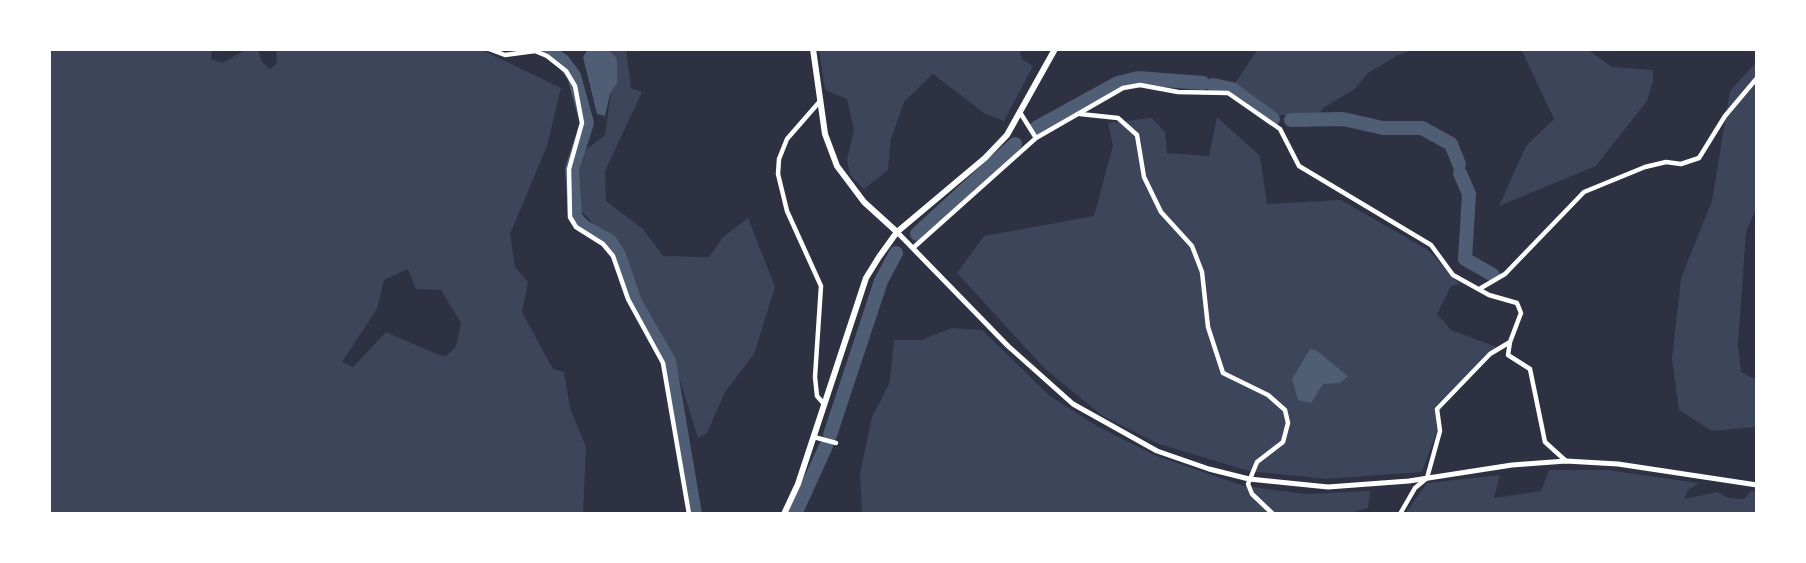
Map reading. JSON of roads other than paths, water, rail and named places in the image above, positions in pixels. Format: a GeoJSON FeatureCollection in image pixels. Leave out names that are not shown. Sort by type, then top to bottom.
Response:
{"type":"FeatureCollection","features":[{"type":"Feature","properties":{"kind":"main road"},"geometry":{"type":"LineString","coordinates":[[813,49],[825,134],[837,166],[856,193],[897,232]]}},
{"type":"Feature","properties":{"kind":"main road"},"geometry":{"type":"LineString","coordinates":[[784,514],[814,437],[866,278],[897,232],[985,158],[1021,114],[1055,49]]}},
{"type":"Feature","properties":{"kind":"street"},"geometry":{"type":"LineString","coordinates":[[489,49],[505,55],[535,51],[547,56],[566,71],[575,86],[582,123],[569,169],[570,217],[576,227],[603,244],[614,256],[628,299],[663,363],[689,514]]}},
{"type":"Feature","properties":{"kind":"street"},"geometry":{"type":"LineString","coordinates":[[1480,288],[1505,274],[1584,192],[1645,167],[1667,162],[1681,164],[1699,158],[1725,116],[1757,78]]}},
{"type":"Feature","properties":{"kind":"street"},"geometry":{"type":"LineString","coordinates":[[913,248],[1036,138],[1123,88],[1140,85],[1178,92],[1228,93],[1280,129],[1299,166],[1431,245],[1453,275],[1489,295],[1517,303],[1521,313],[1508,355],[1530,369],[1545,442],[1566,461]]}},
{"type":"Feature","properties":{"kind":"street"},"geometry":{"type":"LineString","coordinates":[[821,99],[787,139],[779,159],[778,174],[787,211],[821,286],[815,377],[817,396],[825,405]]}},
{"type":"Feature","properties":{"kind":"street"},"geometry":{"type":"LineString","coordinates":[[1021,114],[1036,138]]}},
{"type":"Feature","properties":{"kind":"street"},"geometry":{"type":"LineString","coordinates":[[1080,114],[1118,118],[1138,135],[1144,177],[1161,212],[1192,246],[1202,272],[1208,327],[1223,373],[1268,395],[1285,410],[1288,423],[1283,442],[1262,456],[1250,479],[1249,489],[1273,514]]}},
{"type":"Feature","properties":{"kind":"street"},"geometry":{"type":"LineString","coordinates":[[897,232],[1024,361],[1073,404],[1157,451],[1250,479],[1328,487],[1566,461],[1618,464],[1757,485]]}},
{"type":"Feature","properties":{"kind":"street"},"geometry":{"type":"LineString","coordinates":[[1400,514],[1415,488],[1427,478],[1440,431],[1437,409],[1490,354],[1510,342]]}},
{"type":"Feature","properties":{"kind":"street"},"geometry":{"type":"LineString","coordinates":[[814,437],[836,443]]}},
{"type":"Feature","properties":{"kind":"waterway"},"geometry":{"type":"LineString","coordinates":[[546,49],[563,61],[574,76],[587,123],[572,169],[575,217],[583,226],[610,241],[619,255],[635,302],[669,361],[695,514]]}},
{"type":"Feature","properties":{"kind":"waterway"},"geometry":{"type":"LineString","coordinates":[[1036,128],[1118,83],[1138,78],[1203,83]]}},
{"type":"Feature","properties":{"kind":"waterway"},"geometry":{"type":"LineString","coordinates":[[1213,85],[1232,89],[1273,119]]}},
{"type":"Feature","properties":{"kind":"waterway"},"geometry":{"type":"LineString","coordinates":[[1291,120],[1343,119],[1383,128],[1422,128],[1451,144],[1459,164]]}},
{"type":"Feature","properties":{"kind":"waterway"},"geometry":{"type":"LineString","coordinates":[[917,234],[1015,144]]}},
{"type":"Feature","properties":{"kind":"waterway"},"geometry":{"type":"LineString","coordinates":[[1460,173],[1469,194],[1465,259],[1493,275]]}},
{"type":"Feature","properties":{"kind":"waterway"},"geometry":{"type":"LineString","coordinates":[[830,435],[881,281],[896,253]]}},
{"type":"Feature","properties":{"kind":"waterway"},"geometry":{"type":"LineString","coordinates":[[795,514],[826,446]]}}]}
